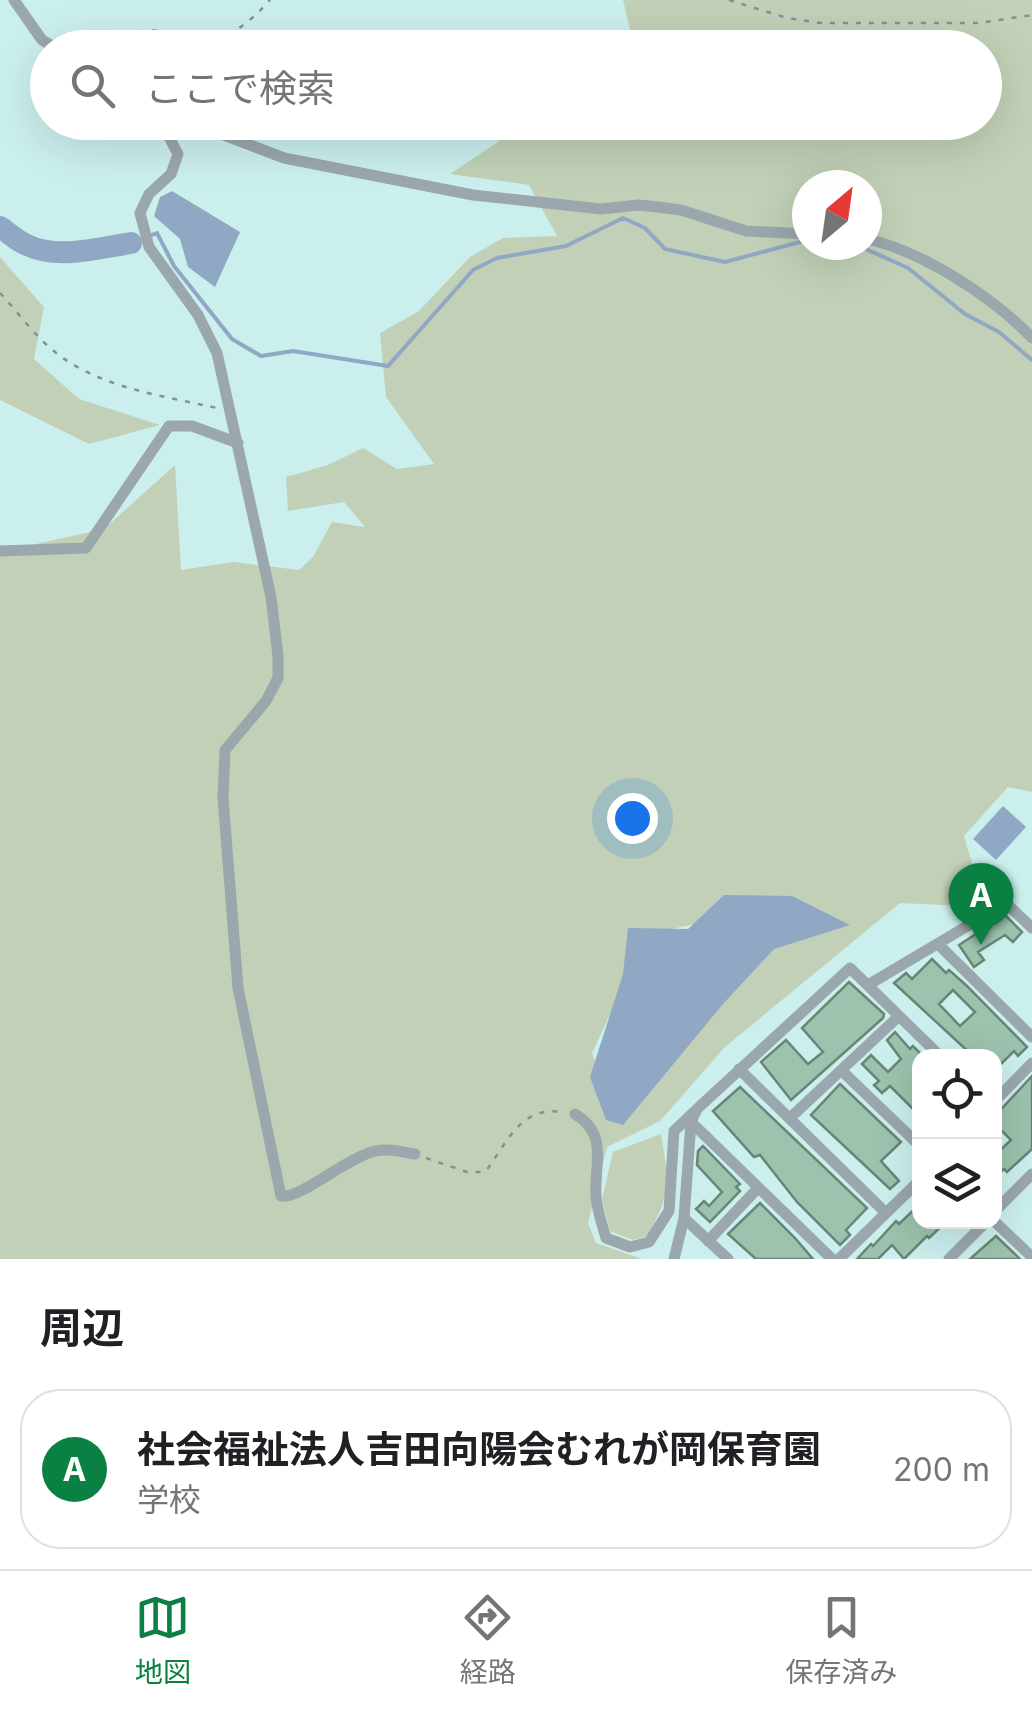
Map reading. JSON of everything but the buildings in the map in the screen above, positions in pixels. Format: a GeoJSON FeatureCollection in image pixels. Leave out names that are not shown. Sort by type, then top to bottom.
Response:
{"type":"FeatureCollection","features":[{"type":"Feature","properties":{"kind":"street"},"geometry":{"type":"LineString","coordinates":[[14,0],[35,30]]}},
{"type":"Feature","properties":{"kind":"street"},"geometry":{"type":"LineString","coordinates":[[171,140],[178,154],[170,174],[149,194],[140,213],[142,224],[149,248],[198,315],[217,353],[271,597],[278,678],[266,701],[224,750],[223,798],[238,988],[281,1196],[301,1194],[323,1175],[358,1156],[379,1150],[415,1154]]}},
{"type":"Feature","properties":{"kind":"street"},"geometry":{"type":"LineString","coordinates":[[237,140],[284,158],[473,195],[601,210],[638,205],[658,207],[681,210],[746,232],[792,234]]}},
{"type":"Feature","properties":{"kind":"street"},"geometry":{"type":"LineString","coordinates":[[882,244],[955,279],[992,303],[1032,338]]}},
{"type":"Feature","properties":{"kind":"street"},"geometry":{"type":"LineString","coordinates":[[0,551],[86,548],[169,426],[192,426],[238,443]]}},
{"type":"Feature","properties":{"kind":"street"},"geometry":{"type":"LineString","coordinates":[[868,985],[1006,903],[1032,928]]}},
{"type":"Feature","properties":{"kind":"street"},"geometry":{"type":"LineString","coordinates":[[939,945],[1032,1037]]}},
{"type":"Feature","properties":{"kind":"street"},"geometry":{"type":"LineString","coordinates":[[575,1114],[590,1124],[597,1137],[596,1201],[606,1238],[630,1246],[649,1242],[670,1211],[674,1131],[850,968],[933,1049]]}},
{"type":"Feature","properties":{"kind":"street"},"geometry":{"type":"LineString","coordinates":[[790,1118],[899,1016]]}},
{"type":"Feature","properties":{"kind":"street"},"geometry":{"type":"LineString","coordinates":[[1002,1094],[1032,1063]]}},
{"type":"Feature","properties":{"kind":"street"},"geometry":{"type":"LineString","coordinates":[[739,1069],[886,1213]]}},
{"type":"Feature","properties":{"kind":"street"},"geometry":{"type":"LineString","coordinates":[[842,1071],[913,1139]]}},
{"type":"Feature","properties":{"kind":"street"},"geometry":{"type":"LineString","coordinates":[[674,1259],[684,1218],[691,1122],[697,1110]]}},
{"type":"Feature","properties":{"kind":"street"},"geometry":{"type":"LineString","coordinates":[[691,1122],[835,1259],[912,1188]]}},
{"type":"Feature","properties":{"kind":"street"},"geometry":{"type":"LineString","coordinates":[[1002,1204],[1032,1174]]}},
{"type":"Feature","properties":{"kind":"street"},"geometry":{"type":"LineString","coordinates":[[708,1240],[758,1188]]}},
{"type":"Feature","properties":{"kind":"street"},"geometry":{"type":"LineString","coordinates":[[684,1218],[728,1259]]}},
{"type":"Feature","properties":{"kind":"street"},"geometry":{"type":"LineString","coordinates":[[949,1259],[979,1229]]}},
{"type":"Feature","properties":{"kind":"street"},"geometry":{"type":"LineString","coordinates":[[1002,1229],[1032,1257]]}},
{"type":"Feature","properties":{"kind":"path"},"geometry":{"type":"LineString","coordinates":[[235,30],[270,0]]}},
{"type":"Feature","properties":{"kind":"path"},"geometry":{"type":"LineString","coordinates":[[728,0],[788,18],[821,23],[979,24],[1032,15]]}},
{"type":"Feature","properties":{"kind":"path"},"geometry":{"type":"LineString","coordinates":[[0,292],[47,345],[94,375],[135,390],[231,411]]}},
{"type":"Feature","properties":{"kind":"path"},"geometry":{"type":"LineString","coordinates":[[415,1154],[470,1173],[486,1171],[518,1124],[532,1113],[548,1110],[575,1114]]}},
{"type":"Feature","properties":{"kind":"green space"},"geometry":{"type":"Polygon","coordinates":[[[623,0],[1032,0],[1032,792],[1008,787],[964,836],[985,907],[900,903],[725,1047],[660,1121],[607,1147],[588,1223],[596,1243],[642,1259],[0,1259],[0,552],[104,529],[175,465],[181,570],[233,562],[299,570],[313,557],[332,522],[365,527],[344,502],[288,511],[286,477],[328,465],[363,448],[397,469],[434,464],[386,397],[380,333],[419,311],[470,257],[503,238],[557,236],[529,185],[450,174],[501,140],[1002,140],[1002,30],[630,30],[623,0]],[[729,917],[647,934],[592,1053],[617,1116],[729,917]]]}},
{"type":"Feature","properties":{"kind":"green space"},"geometry":{"type":"Polygon","coordinates":[[[0,257],[44,307],[34,359],[79,399],[160,425],[89,444],[0,400],[0,257]]]}},
{"type":"Feature","properties":{"kind":"green space"},"geometry":{"type":"Polygon","coordinates":[[[661,1134],[667,1176],[665,1197],[647,1236],[633,1240],[610,1231],[602,1200],[613,1152],[661,1134]]]}},
{"type":"Feature","properties":{"kind":"water"},"geometry":{"type":"Polygon","coordinates":[[[172,191],[240,232],[215,287],[188,267],[180,239],[154,216],[160,197],[172,191]]]}},
{"type":"Feature","properties":{"kind":"water"},"geometry":{"type":"Polygon","coordinates":[[[1003,806],[1026,827],[996,860],[973,839],[1003,806]]]}},
{"type":"Feature","properties":{"kind":"water"},"geometry":{"type":"Polygon","coordinates":[[[724,895],[792,896],[850,925],[774,949],[623,1125],[606,1120],[590,1077],[623,974],[628,928],[688,929],[724,895]]]}},
{"type":"Feature","properties":{"kind":"waterway"},"geometry":{"type":"LineString","coordinates":[[131,243],[157,233],[174,266],[232,339],[261,356],[293,351],[388,366],[473,270],[497,258],[566,246],[623,218],[645,228],[665,249],[725,262],[792,244]]}},
{"type":"Feature","properties":{"kind":"waterway"},"geometry":{"type":"LineString","coordinates":[[0,227],[23,243],[51,252],[78,252],[131,243]]}},
{"type":"Feature","properties":{"kind":"waterway"},"geometry":{"type":"LineString","coordinates":[[882,256],[908,268],[1032,360]]}},
{"type":"Feature","properties":{"kind":"place","name":"社会福祉法人吉田向陽会むれが岡保育園"},"geometry":{"type":"Point","coordinates":[981,945]}}]}
